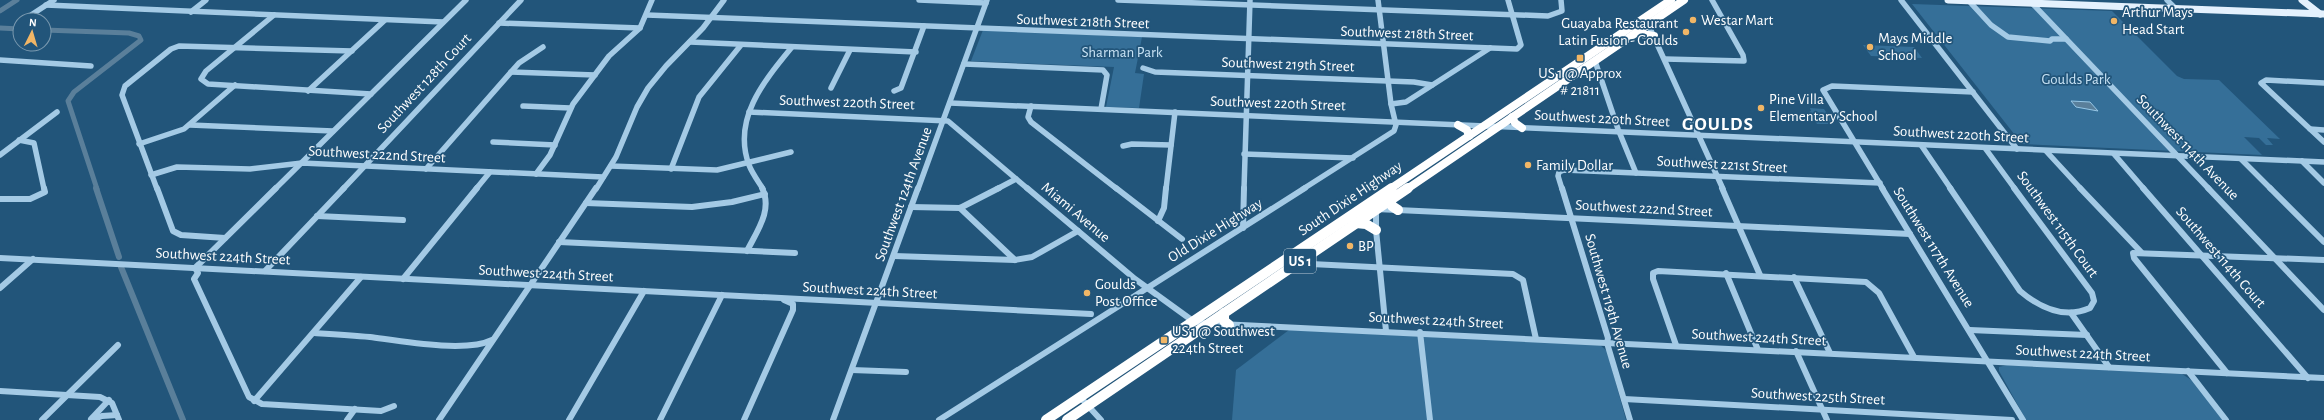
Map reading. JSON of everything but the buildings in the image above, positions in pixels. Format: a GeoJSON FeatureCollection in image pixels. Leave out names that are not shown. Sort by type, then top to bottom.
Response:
{"type":"FeatureCollection","features":[{"type":"Feature","properties":{"kind":"highway","name":"South Dixie Highway"},"geometry":{"type":"LineString","coordinates":[[1046,420],[1671,0]]}},
{"type":"Feature","properties":{"kind":"highway"},"geometry":{"type":"LineString","coordinates":[[1653,21],[1658,13],[1678,0]]}},
{"type":"Feature","properties":{"kind":"highway","name":"South Dixie Highway"},"geometry":{"type":"LineString","coordinates":[[1067,420],[1684,0]]}},
{"type":"Feature","properties":{"kind":"highway"},"geometry":{"type":"LineString","coordinates":[[1636,33],[1643,32],[1654,36]]}},
{"type":"Feature","properties":{"kind":"highway"},"geometry":{"type":"LineString","coordinates":[[1581,60],[1595,61],[1593,56],[1620,39],[1622,33]]}},
{"type":"Feature","properties":{"kind":"highway"},"geometry":{"type":"LineString","coordinates":[[1498,127],[1498,121],[1531,98],[1534,92]]}},
{"type":"Feature","properties":{"kind":"highway"},"geometry":{"type":"LineString","coordinates":[[1512,117],[1522,128]]}},
{"type":"Feature","properties":{"kind":"highway"},"geometry":{"type":"LineString","coordinates":[[1458,125],[1467,130],[1469,136]]}},
{"type":"Feature","properties":{"kind":"highway"},"geometry":{"type":"LineString","coordinates":[[1442,165],[1446,158],[1483,132],[1485,129],[1484,126]]}},
{"type":"Feature","properties":{"kind":"highway"},"geometry":{"type":"LineString","coordinates":[[1358,210],[1376,209],[1378,202],[1415,177],[1418,170]]}},
{"type":"Feature","properties":{"kind":"highway"},"geometry":{"type":"LineString","coordinates":[[1390,200],[1392,206],[1398,210]]}},
{"type":"Feature","properties":{"kind":"highway"},"geometry":{"type":"LineString","coordinates":[[1356,223],[1366,224],[1376,230]]}},
{"type":"Feature","properties":{"kind":"highway"},"geometry":{"type":"LineString","coordinates":[[1207,324],[1208,317],[1259,282],[1266,272]]}},
{"type":"Feature","properties":{"kind":"highway"},"geometry":{"type":"LineString","coordinates":[[1224,313],[1223,319],[1229,325]]}},
{"type":"Feature","properties":{"kind":"highway"},"geometry":{"type":"LineString","coordinates":[[1149,364],[1152,356],[1192,329],[1193,321]]}},
{"type":"Feature","properties":{"kind":"main road"},"geometry":{"type":"LineString","coordinates":[[1948,0],[2103,1],[2175,7]]}},
{"type":"Feature","properties":{"kind":"main road"},"geometry":{"type":"LineString","coordinates":[[2302,0],[2321,13]]}},
{"type":"Feature","properties":{"kind":"main road"},"geometry":{"type":"LineString","coordinates":[[2032,1],[2321,13]]}},
{"type":"Feature","properties":{"kind":"street"},"geometry":{"type":"LineString","coordinates":[[35,12],[54,0]]}},
{"type":"Feature","properties":{"kind":"street"},"geometry":{"type":"LineString","coordinates":[[191,12],[206,0]]}},
{"type":"Feature","properties":{"kind":"street","name":"Southwest 128th Court"},"geometry":{"type":"LineString","coordinates":[[195,268],[466,0]]}},
{"type":"Feature","properties":{"kind":"street","name":"Southwest 128th Court"},"geometry":{"type":"LineString","coordinates":[[265,271],[521,0]]}},
{"type":"Feature","properties":{"kind":"street"},"geometry":{"type":"LineString","coordinates":[[536,174],[555,145],[570,108],[616,50],[640,28],[647,15],[652,0]]}},
{"type":"Feature","properties":{"kind":"street"},"geometry":{"type":"LineString","coordinates":[[439,420],[611,166],[623,145],[633,116],[645,93],[664,67],[690,42],[711,18],[724,0]]}},
{"type":"Feature","properties":{"kind":"street"},"geometry":{"type":"LineString","coordinates":[[919,0],[987,2]]}},
{"type":"Feature","properties":{"kind":"street"},"geometry":{"type":"LineString","coordinates":[[1120,0],[1250,3],[1512,15],[1557,15],[1563,10],[1560,0]]}},
{"type":"Feature","properties":{"kind":"street"},"geometry":{"type":"LineString","coordinates":[[1378,0],[1393,121]]}},
{"type":"Feature","properties":{"kind":"street"},"geometry":{"type":"LineString","coordinates":[[1508,0],[1512,15]]}},
{"type":"Feature","properties":{"kind":"street"},"geometry":{"type":"LineString","coordinates":[[1665,59],[1744,61],[1743,55],[1712,0]]}},
{"type":"Feature","properties":{"kind":"street"},"geometry":{"type":"LineString","coordinates":[[1901,0],[2017,149]]}},
{"type":"Feature","properties":{"kind":"street"},"geometry":{"type":"LineString","coordinates":[[1968,0],[1991,25],[2010,37],[2050,41],[2052,39],[2066,39]]}},
{"type":"Feature","properties":{"kind":"street"},"geometry":{"type":"LineString","coordinates":[[2167,0],[2175,7]]}},
{"type":"Feature","properties":{"kind":"street","name":"Southwest 114th Avenue"},"geometry":{"type":"LineString","coordinates":[[2032,1],[2066,39],[2180,156],[2324,310]]}},
{"type":"Feature","properties":{"kind":"street","name":"Southwest 124th Avenue"},"geometry":{"type":"LineString","coordinates":[[833,420],[987,2]]}},
{"type":"Feature","properties":{"kind":"street"},"geometry":{"type":"LineString","coordinates":[[1244,228],[1244,115],[1250,3]]}},
{"type":"Feature","properties":{"kind":"street"},"geometry":{"type":"LineString","coordinates":[[46,5],[443,22]]}},
{"type":"Feature","properties":{"kind":"street"},"geometry":{"type":"LineString","coordinates":[[274,15],[202,76],[203,82],[208,84],[235,86],[371,94]]}},
{"type":"Feature","properties":{"kind":"street","name":"Southwest 218th Street"},"geometry":{"type":"LineString","coordinates":[[647,15],[1248,39],[1519,48],[1521,45],[1512,15]]}},
{"type":"Feature","properties":{"kind":"street"},"geometry":{"type":"LineString","coordinates":[[308,91],[385,20]]}},
{"type":"Feature","properties":{"kind":"street"},"geometry":{"type":"LineString","coordinates":[[1653,21],[1654,36],[1740,226],[1760,275]]}},
{"type":"Feature","properties":{"kind":"street"},"geometry":{"type":"LineString","coordinates":[[499,22],[640,28]]}},
{"type":"Feature","properties":{"kind":"street"},"geometry":{"type":"LineString","coordinates":[[894,91],[900,88],[916,52],[924,26]]}},
{"type":"Feature","properties":{"kind":"street"},"geometry":{"type":"LineString","coordinates":[[690,42],[792,48],[916,52]]}},
{"type":"Feature","properties":{"kind":"street"},"geometry":{"type":"LineString","coordinates":[[671,169],[683,147],[695,107],[703,92],[714,76],[741,45]]}},
{"type":"Feature","properties":{"kind":"street"},"geometry":{"type":"LineString","coordinates":[[226,238],[175,234],[139,144],[122,91],[135,77],[171,49],[179,46],[236,46],[352,51]]}},
{"type":"Feature","properties":{"kind":"street"},"geometry":{"type":"LineString","coordinates":[[426,169],[511,72],[525,58],[543,47]]}},
{"type":"Feature","properties":{"kind":"street"},"geometry":{"type":"LineString","coordinates":[[747,251],[766,213],[767,202],[765,194],[748,162],[745,144],[745,129],[749,112],[762,84],[792,48]]}},
{"type":"Feature","properties":{"kind":"street"},"geometry":{"type":"LineString","coordinates":[[1391,104],[1406,102],[1490,48]]}},
{"type":"Feature","properties":{"kind":"street"},"geometry":{"type":"LineString","coordinates":[[830,88],[850,50]]}},
{"type":"Feature","properties":{"kind":"street"},"geometry":{"type":"LineString","coordinates":[[0,60],[91,66]]}},
{"type":"Feature","properties":{"kind":"street"},"geometry":{"type":"LineString","coordinates":[[1595,61],[1636,173]]}},
{"type":"Feature","properties":{"kind":"street"},"geometry":{"type":"LineString","coordinates":[[964,64],[1098,69],[1106,72],[1107,75],[1101,109]]}},
{"type":"Feature","properties":{"kind":"street","name":"Southwest 219th Street"},"geometry":{"type":"LineString","coordinates":[[1144,68],[1155,72],[1388,81],[1432,85]]}},
{"type":"Feature","properties":{"kind":"street"},"geometry":{"type":"LineString","coordinates":[[511,72],[595,75]]}},
{"type":"Feature","properties":{"kind":"street"},"geometry":{"type":"LineString","coordinates":[[2324,83],[2266,80],[2261,83],[2324,142]]}},
{"type":"Feature","properties":{"kind":"street"},"geometry":{"type":"LineString","coordinates":[[139,144],[184,129],[235,86]]}},
{"type":"Feature","properties":{"kind":"street","name":"Southwest 117th Avenue"},"geometry":{"type":"LineString","coordinates":[[1973,92],[1832,86],[1825,88],[1824,92],[1970,330],[2023,420]]}},
{"type":"Feature","properties":{"kind":"street","name":"Southwest 220th Street"},"geometry":{"type":"LineString","coordinates":[[950,103],[2324,162]]}},
{"type":"Feature","properties":{"kind":"street"},"geometry":{"type":"LineString","coordinates":[[523,106],[570,108]]}},
{"type":"Feature","properties":{"kind":"street"},"geometry":{"type":"LineString","coordinates":[[1031,106],[1028,117],[1031,122],[1182,239]]}},
{"type":"Feature","properties":{"kind":"street"},"geometry":{"type":"LineString","coordinates":[[0,155],[3,150],[57,112]]}},
{"type":"Feature","properties":{"kind":"street","name":"Southwest 220th Street"},"geometry":{"type":"LineString","coordinates":[[749,112],[944,120]]}},
{"type":"Feature","properties":{"kind":"street"},"geometry":{"type":"LineString","coordinates":[[1158,221],[1164,208],[1175,112]]}},
{"type":"Feature","properties":{"kind":"street","name":"Miami Avenue"},"geometry":{"type":"LineString","coordinates":[[944,120],[1147,288],[1193,321]]}},
{"type":"Feature","properties":{"kind":"street","name":"Old Dixie Highway"},"geometry":{"type":"LineString","coordinates":[[939,420],[1244,228],[1394,131],[1396,125],[1393,121]]}},
{"type":"Feature","properties":{"kind":"street"},"geometry":{"type":"LineString","coordinates":[[190,125],[334,131]]}},
{"type":"Feature","properties":{"kind":"street"},"geometry":{"type":"LineString","coordinates":[[2310,129],[2324,130]]}},
{"type":"Feature","properties":{"kind":"street"},"geometry":{"type":"LineString","coordinates":[[0,199],[26,200],[41,196],[45,192],[34,142],[19,140]]}},
{"type":"Feature","properties":{"kind":"street"},"geometry":{"type":"LineString","coordinates":[[492,142],[555,145]]}},
{"type":"Feature","properties":{"kind":"street"},"geometry":{"type":"LineString","coordinates":[[1123,146],[1132,144],[1171,145]]}},
{"type":"Feature","properties":{"kind":"street"},"geometry":{"type":"LineString","coordinates":[[1920,145],[2018,288],[2039,304],[2053,310],[2071,313],[2109,367]]}},
{"type":"Feature","properties":{"kind":"street","name":"Southwest 115th Court"},"geometry":{"type":"LineString","coordinates":[[1985,148],[2092,293],[2094,301],[2090,308],[2071,313]]}},
{"type":"Feature","properties":{"kind":"street"},"geometry":{"type":"LineString","coordinates":[[2046,151],[2141,252]]}},
{"type":"Feature","properties":{"kind":"street"},"geometry":{"type":"LineString","coordinates":[[611,166],[717,170],[790,152]]}},
{"type":"Feature","properties":{"kind":"street"},"geometry":{"type":"LineString","coordinates":[[1244,154],[1353,158]]}},
{"type":"Feature","properties":{"kind":"street","name":"Southwest 114th Court"},"geometry":{"type":"LineString","coordinates":[[2114,154],[2308,378]]}},
{"type":"Feature","properties":{"kind":"street"},"geometry":{"type":"LineString","coordinates":[[2241,159],[2324,242]]}},
{"type":"Feature","properties":{"kind":"street"},"geometry":{"type":"LineString","coordinates":[[2302,161],[2324,183]]}},
{"type":"Feature","properties":{"kind":"street","name":"Southwest 222nd Street"},"geometry":{"type":"LineString","coordinates":[[151,175],[177,167],[250,170],[302,163],[604,177]]}},
{"type":"Feature","properties":{"kind":"street","name":"Southwest 221st Street"},"geometry":{"type":"LineString","coordinates":[[1564,170],[1880,183]]}},
{"type":"Feature","properties":{"kind":"street","name":"Southwest 119th Avenue"},"geometry":{"type":"LineString","coordinates":[[1564,170],[1558,174],[1608,338],[1606,343],[1630,420]]}},
{"type":"Feature","properties":{"kind":"street"},"geometry":{"type":"LineString","coordinates":[[403,279],[490,172]]}},
{"type":"Feature","properties":{"kind":"street"},"geometry":{"type":"LineString","coordinates":[[911,207],[960,208],[1016,179]]}},
{"type":"Feature","properties":{"kind":"street"},"geometry":{"type":"LineString","coordinates":[[586,202],[692,207],[732,202],[765,194]]}},
{"type":"Feature","properties":{"kind":"street"},"geometry":{"type":"LineString","coordinates":[[960,208],[1015,260]]}},
{"type":"Feature","properties":{"kind":"street"},"geometry":{"type":"LineString","coordinates":[[1376,209],[1376,230],[1386,330]]}},
{"type":"Feature","properties":{"kind":"street","name":"Southwest 222nd Street"},"geometry":{"type":"LineString","coordinates":[[1376,209],[1910,234]]}},
{"type":"Feature","properties":{"kind":"street"},"geometry":{"type":"LineString","coordinates":[[317,216],[403,220]]}},
{"type":"Feature","properties":{"kind":"street"},"geometry":{"type":"LineString","coordinates":[[894,256],[1015,260],[1032,257],[1078,231]]}},
{"type":"Feature","properties":{"kind":"street"},"geometry":{"type":"LineString","coordinates":[[559,242],[795,253]]}},
{"type":"Feature","properties":{"kind":"street"},"geometry":{"type":"LineString","coordinates":[[2227,373],[2134,258],[2133,254],[2141,252],[2324,260]]}},
{"type":"Feature","properties":{"kind":"street","name":"Southwest 224th Street"},"geometry":{"type":"LineString","coordinates":[[0,258],[529,286],[877,302],[1105,315]]}},
{"type":"Feature","properties":{"kind":"street"},"geometry":{"type":"LineString","coordinates":[[0,288],[33,260]]}},
{"type":"Feature","properties":{"kind":"street"},"geometry":{"type":"LineString","coordinates":[[1311,264],[1514,274],[1523,280],[1536,339]]}},
{"type":"Feature","properties":{"kind":"street"},"geometry":{"type":"LineString","coordinates":[[195,268],[198,273],[194,279],[249,398],[262,404],[381,410],[394,406]]}},
{"type":"Feature","properties":{"kind":"street"},"geometry":{"type":"LineString","coordinates":[[1676,346],[1653,278],[1653,272],[1660,270],[1855,280],[1870,284],[1879,293],[1914,356]]}},
{"type":"Feature","properties":{"kind":"street"},"geometry":{"type":"LineString","coordinates":[[1726,273],[1758,350]]}},
{"type":"Feature","properties":{"kind":"street"},"geometry":{"type":"LineString","coordinates":[[254,401],[361,277]]}},
{"type":"Feature","properties":{"kind":"street"},"geometry":{"type":"LineString","coordinates":[[1794,277],[1830,353]]}},
{"type":"Feature","properties":{"kind":"street"},"geometry":{"type":"LineString","coordinates":[[569,420],[644,291]]}},
{"type":"Feature","properties":{"kind":"street"},"geometry":{"type":"LineString","coordinates":[[660,420],[722,295]]}},
{"type":"Feature","properties":{"kind":"street"},"geometry":{"type":"LineString","coordinates":[[744,420],[794,308],[792,303],[779,298]]}},
{"type":"Feature","properties":{"kind":"street"},"geometry":{"type":"LineString","coordinates":[[1091,314],[1092,323]]}},
{"type":"Feature","properties":{"kind":"street","name":"Southwest 224th Street"},"geometry":{"type":"LineString","coordinates":[[1193,321],[1207,324],[1386,330],[1606,343],[1914,356],[2324,378]]}},
{"type":"Feature","properties":{"kind":"street","name":"Southwest 224th Street"},"geometry":{"type":"LineString","coordinates":[[1970,330],[2087,335]]}},
{"type":"Feature","properties":{"kind":"street"},"geometry":{"type":"LineString","coordinates":[[1420,332],[1430,420]]}},
{"type":"Feature","properties":{"kind":"street"},"geometry":{"type":"LineString","coordinates":[[314,333],[370,337],[389,342],[476,346],[490,342],[496,336]]}},
{"type":"Feature","properties":{"kind":"street"},"geometry":{"type":"LineString","coordinates":[[42,420],[118,345]]}},
{"type":"Feature","properties":{"kind":"street"},"geometry":{"type":"LineString","coordinates":[[1796,351],[1827,420]]}},
{"type":"Feature","properties":{"kind":"street"},"geometry":{"type":"LineString","coordinates":[[852,370],[906,372]]}},
{"type":"Feature","properties":{"kind":"street"},"geometry":{"type":"LineString","coordinates":[[2188,371],[2226,420]]}},
{"type":"Feature","properties":{"kind":"street"},"geometry":{"type":"LineString","coordinates":[[0,391],[68,396],[95,396],[109,400],[118,417]]}},
{"type":"Feature","properties":{"kind":"street"},"geometry":{"type":"LineString","coordinates":[[1080,397],[1101,420]]}},
{"type":"Feature","properties":{"kind":"street","name":"Southwest 225th Street"},"geometry":{"type":"LineString","coordinates":[[1624,399],[2012,420]]}},
{"type":"Feature","properties":{"kind":"street"},"geometry":{"type":"LineString","coordinates":[[91,420],[109,400]]}},
{"type":"Feature","properties":{"kind":"street"},"geometry":{"type":"LineString","coordinates":[[347,420],[355,409]]}},
{"type":"Feature","properties":{"kind":"street"},"geometry":{"type":"LineString","coordinates":[[91,420],[102,416],[118,417]]}},
{"type":"Feature","properties":{"kind":"green space","name":"Goulds Park"},"geometry":{"type":"Polygon","coordinates":[[[1912,4],[2112,11],[2177,76],[2184,79],[2219,80],[2280,139],[2267,138],[2273,145],[2266,145],[2259,138],[2244,137],[2262,155],[2022,144],[1912,4]]]}},
{"type":"Feature","properties":{"kind":"green space","name":"Sharman Park"},"geometry":{"type":"Polygon","coordinates":[[[983,30],[1142,37],[1135,73],[1144,74],[1139,108],[1106,107],[1114,67],[971,61],[983,30]]]}},
{"type":"Feature","properties":{"kind":"green space"},"geometry":{"type":"Polygon","coordinates":[[[1863,45],[1914,47],[1922,58],[1871,56],[1863,45]]]}},
{"type":"Feature","properties":{"kind":"green space"},"geometry":{"type":"Polygon","coordinates":[[[1810,108],[1824,109],[1834,124],[1817,124],[1809,112],[1811,111],[1810,108]]]}},
{"type":"Feature","properties":{"kind":"green space"},"geometry":{"type":"Polygon","coordinates":[[[1289,330],[1600,345],[1607,351],[1626,420],[1232,420],[1236,370],[1289,330]]]}},
{"type":"Feature","properties":{"kind":"green space"},"geometry":{"type":"Polygon","coordinates":[[[2007,365],[2182,374],[2193,381],[2223,420],[2026,420],[1999,371],[1999,367],[2007,365]]]}},
{"type":"Feature","properties":{"kind":"shaded area"},"geometry":{"type":"Polygon","coordinates":[[[2071,101],[2090,102],[2098,111],[2076,107],[2071,101]]]}},
{"type":"Feature","properties":{"kind":"waterway"},"geometry":{"type":"LineString","coordinates":[[0,11],[17,0]]}},
{"type":"Feature","properties":{"kind":"waterway"},"geometry":{"type":"LineString","coordinates":[[0,28],[12,29]]}},
{"type":"Feature","properties":{"kind":"waterway"},"geometry":{"type":"LineString","coordinates":[[52,30],[129,33],[139,36],[141,40],[74,92],[68,101],[97,189]]}},
{"type":"Feature","properties":{"kind":"waterway"},"geometry":{"type":"LineString","coordinates":[[96,188],[119,257]]}},
{"type":"Feature","properties":{"kind":"waterway"},"geometry":{"type":"LineString","coordinates":[[121,267],[183,420]]}},
{"type":"Feature","properties":{"kind":"place","name":"Westar Mart"},"geometry":{"type":"Point","coordinates":[1693,20]}},
{"type":"Feature","properties":{"kind":"place","name":"Arthur Mays Head Start"},"geometry":{"type":"Point","coordinates":[2114,21]}},
{"type":"Feature","properties":{"kind":"place","name":"Guayaba Restaurant Latin Fusion - Goulds"},"geometry":{"type":"Point","coordinates":[1686,32]}},
{"type":"Feature","properties":{"kind":"place","name":"Mays Middle School"},"geometry":{"type":"Point","coordinates":[1870,47]}},
{"type":"Feature","properties":{"kind":"place","name":"US 1 @ Approx # 21811"},"geometry":{"type":"Point","coordinates":[1580,58]}},
{"type":"Feature","properties":{"kind":"place","name":"Pine Villa Elementary School"},"geometry":{"type":"Point","coordinates":[1761,108]}},
{"type":"Feature","properties":{"kind":"place","name":"Family Dollar"},"geometry":{"type":"Point","coordinates":[1528,165]}},
{"type":"Feature","properties":{"kind":"place","name":"BP"},"geometry":{"type":"Point","coordinates":[1350,246]}},
{"type":"Feature","properties":{"kind":"place","name":"Goulds Post Office"},"geometry":{"type":"Point","coordinates":[1087,293]}},
{"type":"Feature","properties":{"kind":"place","name":"US 1 @ Southwest 224th Street"},"geometry":{"type":"Point","coordinates":[1164,340]}},
{"type":"Feature","properties":{"kind":"district","name":"GOULDS"},"geometry":{"type":"Point","coordinates":[1718,123]}}]}
